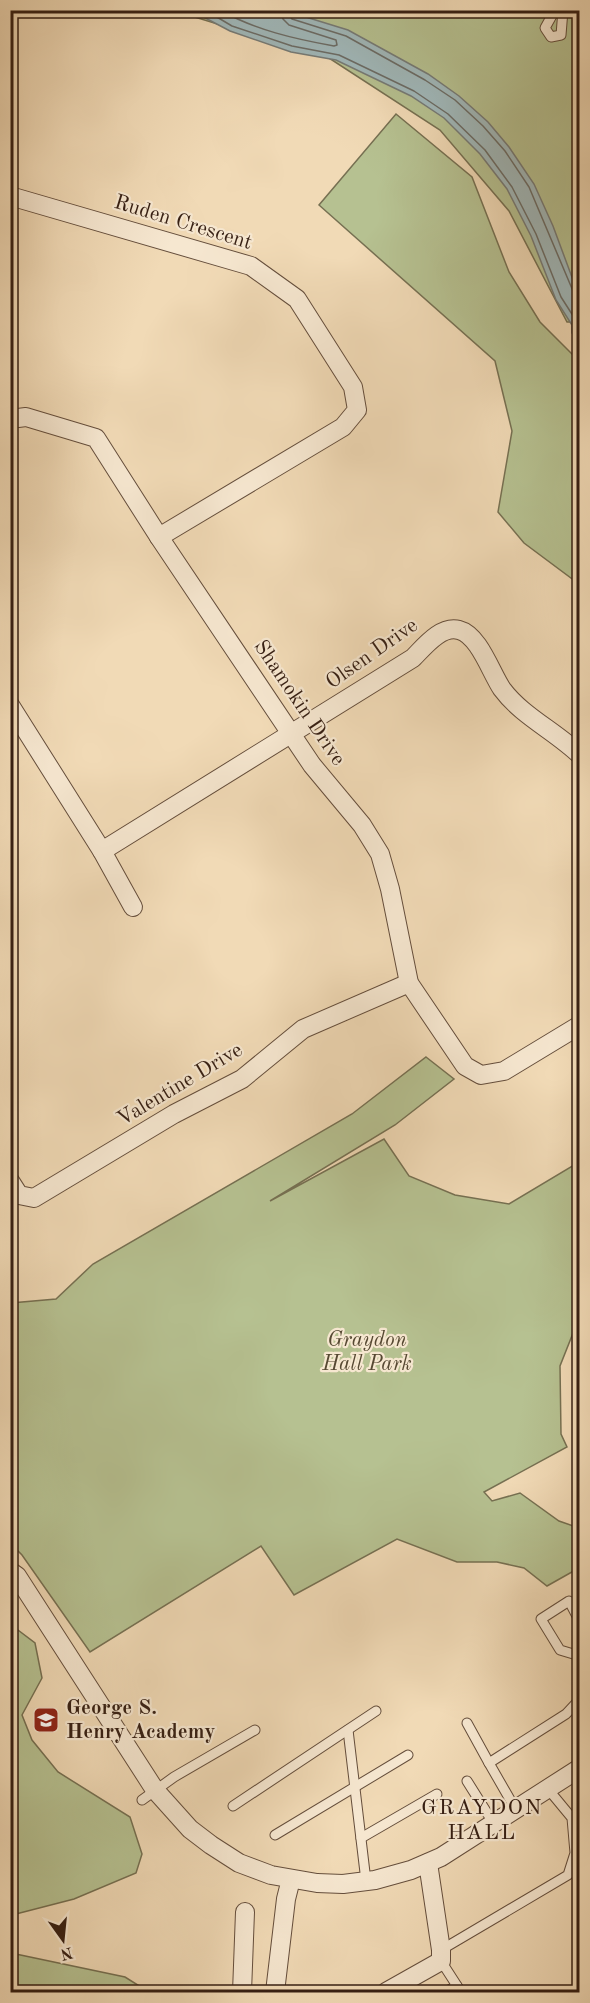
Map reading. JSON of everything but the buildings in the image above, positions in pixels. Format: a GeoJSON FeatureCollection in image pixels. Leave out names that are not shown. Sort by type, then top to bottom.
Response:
{"type":"FeatureCollection","features":[{"type":"Feature","properties":{"kind":"street","name":"Ruden Crescent"},"geometry":{"type":"LineString","coordinates":[[10,196],[251,266],[297,299],[353,387],[357,410],[344,427],[159,537]]}},
{"type":"Feature","properties":{"kind":"street","name":"Shamokin Drive"},"geometry":{"type":"LineString","coordinates":[[10,419],[26,417],[96,438],[159,537],[312,765],[362,825],[380,854],[390,890],[409,983],[465,1066],[481,1076],[504,1071],[579,1024]]}},
{"type":"Feature","properties":{"kind":"street","name":"Olsen Drive"},"geometry":{"type":"LineString","coordinates":[[102,851],[413,658],[434,638],[446,631],[457,629],[467,634],[501,688],[518,708],[564,740],[579,755]]}},
{"type":"Feature","properties":{"kind":"street"},"geometry":{"type":"LineString","coordinates":[[10,705],[102,851],[133,907]]}},
{"type":"Feature","properties":{"kind":"street","name":"Valentine Drive"},"geometry":{"type":"LineString","coordinates":[[10,1181],[19,1195],[34,1198],[174,1114],[242,1079],[303,1029],[409,983]]}},
{"type":"Feature","properties":{"kind":"street"},"geometry":{"type":"LineString","coordinates":[[10,1571],[16,1576],[149,1795],[190,1829],[238,1863],[271,1875],[317,1883],[366,1881],[411,1870],[428,1863],[494,1824],[579,1768]]}},
{"type":"Feature","properties":{"kind":"street"},"geometry":{"type":"LineString","coordinates":[[386,1992],[441,1956],[428,1863]]}},
{"type":"Feature","properties":{"kind":"street"},"geometry":{"type":"LineString","coordinates":[[275,1992],[286,1899],[291,1879]]}},
{"type":"Feature","properties":{"kind":"street"},"geometry":{"type":"LineString","coordinates":[[242,1992],[245,1912]]}},
{"type":"Feature","properties":{"kind":"lane"},"geometry":{"type":"LineString","coordinates":[[555,10],[545,28],[551,37],[561,35],[563,10]]}},
{"type":"Feature","properties":{"kind":"lane"},"geometry":{"type":"LineString","coordinates":[[579,1622],[569,1601],[541,1619],[560,1650],[579,1656]]}},
{"type":"Feature","properties":{"kind":"lane"},"geometry":{"type":"LineString","coordinates":[[489,1762],[566,1714],[579,1699]]}},
{"type":"Feature","properties":{"kind":"lane"},"geometry":{"type":"LineString","coordinates":[[232,1806],[376,1711]]}},
{"type":"Feature","properties":{"kind":"lane"},"geometry":{"type":"LineString","coordinates":[[467,1723],[516,1810]]}},
{"type":"Feature","properties":{"kind":"lane"},"geometry":{"type":"LineString","coordinates":[[149,1795],[255,1730]]}},
{"type":"Feature","properties":{"kind":"lane"},"geometry":{"type":"LineString","coordinates":[[348,1730],[366,1881]]}},
{"type":"Feature","properties":{"kind":"lane"},"geometry":{"type":"LineString","coordinates":[[275,1835],[408,1755]]}},
{"type":"Feature","properties":{"kind":"lane"},"geometry":{"type":"LineString","coordinates":[[467,1781],[494,1824]]}},
{"type":"Feature","properties":{"kind":"lane"},"geometry":{"type":"LineString","coordinates":[[445,1992],[459,1989],[441,1956],[568,1875],[575,1853],[572,1818],[548,1789]]}},
{"type":"Feature","properties":{"kind":"lane"},"geometry":{"type":"LineString","coordinates":[[361,1838],[437,1794]]}},
{"type":"Feature","properties":{"kind":"green space"},"geometry":{"type":"Polygon","coordinates":[[[175,11],[579,11],[579,322],[567,322],[509,211],[440,130],[329,58],[175,11]]]}},
{"type":"Feature","properties":{"kind":"green space"},"geometry":{"type":"Polygon","coordinates":[[[396,114],[472,177],[509,272],[540,322],[579,361],[579,584],[524,543],[498,512],[512,431],[495,361],[319,205],[396,114]]]}},
{"type":"Feature","properties":{"kind":"green space","name":"Graydon Hall Park"},"geometry":{"type":"Polygon","coordinates":[[[426,1057],[454,1079],[395,1125],[270,1201],[384,1139],[409,1176],[455,1195],[509,1204],[579,1162],[579,1318],[560,1366],[561,1434],[567,1447],[484,1492],[492,1501],[520,1493],[559,1521],[579,1528],[579,1568],[547,1586],[524,1568],[497,1562],[457,1562],[397,1539],[294,1595],[261,1546],[90,1652],[22,1555],[16,1549],[11,1549],[11,1303],[56,1299],[93,1264],[352,1114],[426,1057]]]}},
{"type":"Feature","properties":{"kind":"green space"},"geometry":{"type":"Polygon","coordinates":[[[10,1624],[35,1643],[42,1678],[22,1715],[32,1740],[58,1772],[130,1817],[142,1854],[136,1873],[74,1899],[16,1914],[10,1914],[10,1624]]]}},
{"type":"Feature","properties":{"kind":"green space"},"geometry":{"type":"Polygon","coordinates":[[[11,1953],[125,1977],[149,1992],[11,1992],[11,1953]]]}},
{"type":"Feature","properties":{"kind":"water"},"geometry":{"type":"Polygon","coordinates":[[[283,10],[348,30],[428,74],[459,96],[488,122],[509,147],[534,184],[553,226],[579,292],[579,339],[572,333],[572,325],[556,300],[531,236],[507,189],[480,154],[444,118],[411,96],[336,60],[291,52],[230,31],[192,11],[283,10]]]}},
{"type":"Feature","properties":{"kind":"place","name":"George S. Henry Academy"},"geometry":{"type":"Point","coordinates":[46,1720]}},
{"type":"Feature","properties":{"kind":"district","name":"GRAYDON HALL"},"geometry":{"type":"Point","coordinates":[482,1820]}}]}
